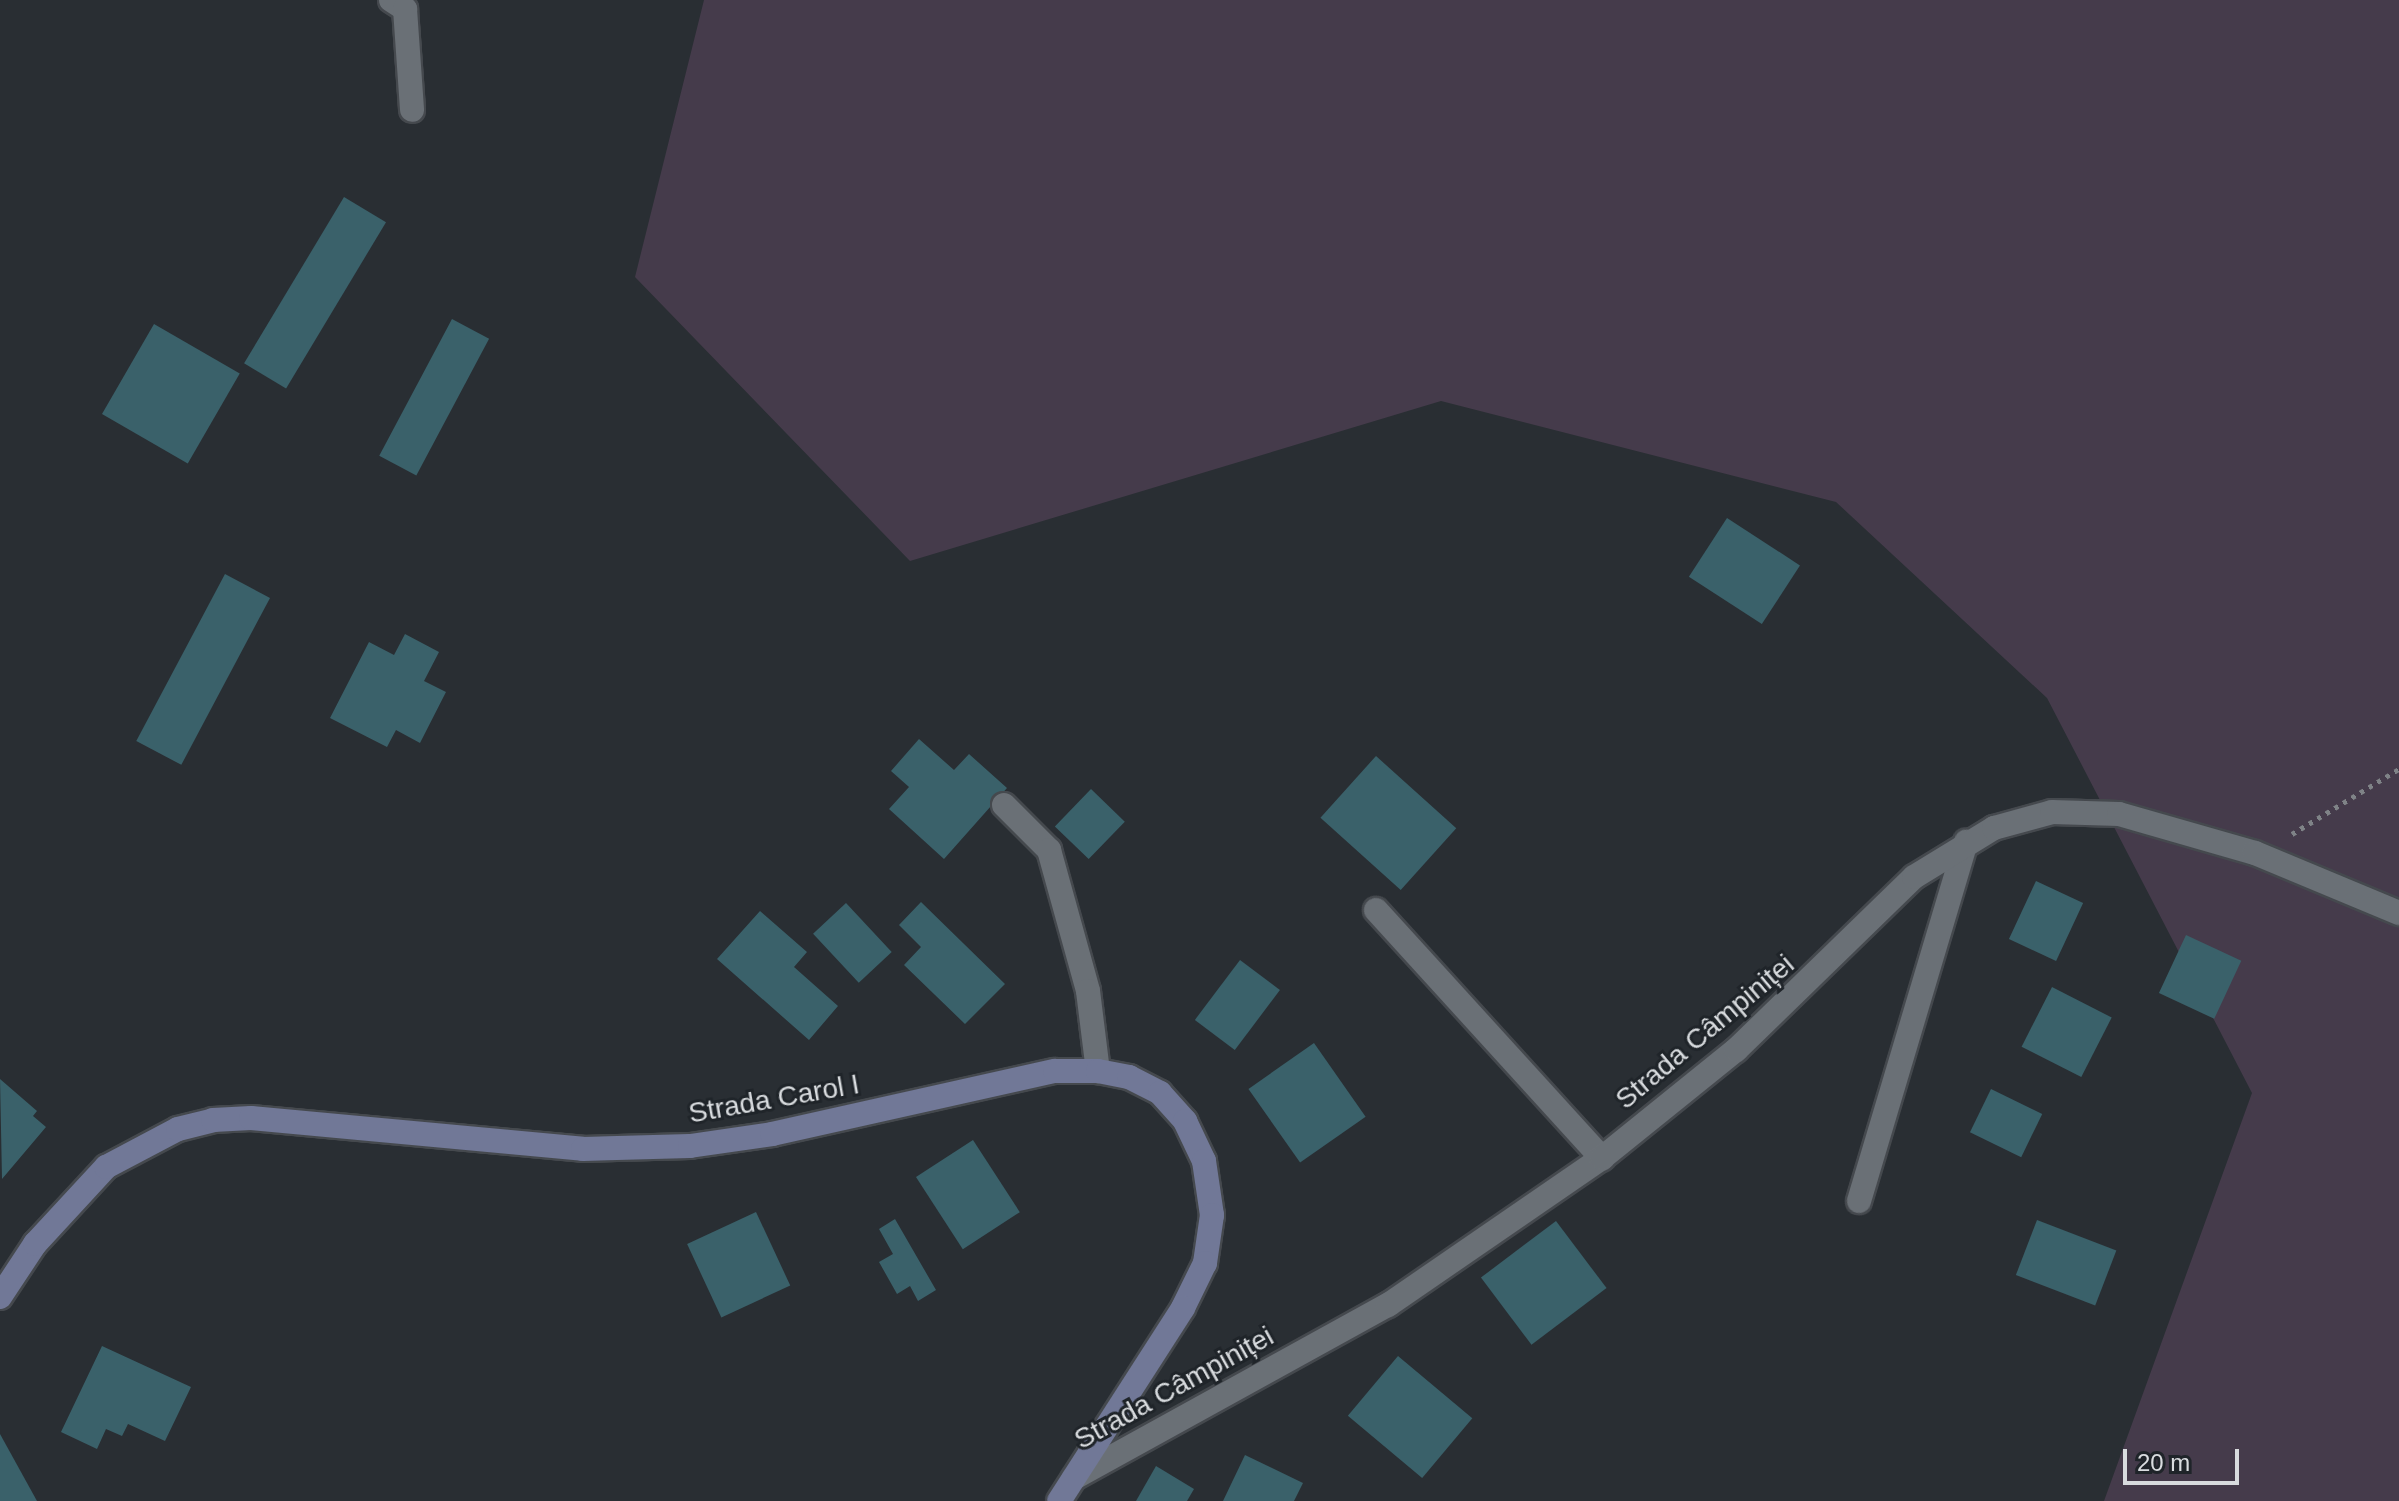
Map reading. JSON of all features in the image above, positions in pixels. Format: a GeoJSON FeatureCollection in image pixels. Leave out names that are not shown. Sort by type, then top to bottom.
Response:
{"type":"FeatureCollection","features":[{"type":"Feature","properties":{"kind":"main road","name":"Strada Carol I"},"geometry":{"type":"LineString","coordinates":[[0,1297],[35,1244],[106,1167],[167,1133],[213,1120],[251,1118],[583,1149],[690,1146],[772,1134],[1055,1071],[1098,1071],[1129,1077],[1160,1093],[1185,1121],[1204,1161],[1212,1215],[1205,1263],[1183,1308],[1059,1501]]}},
{"type":"Feature","properties":{"kind":"street"},"geometry":{"type":"LineString","coordinates":[[391,0],[405,9],[412,110]]}},
{"type":"Feature","properties":{"kind":"street"},"geometry":{"type":"LineString","coordinates":[[1004,805],[1049,850],[1088,991],[1098,1071]]}},
{"type":"Feature","properties":{"kind":"street","name":"Strada Câmpiniței"},"geometry":{"type":"LineString","coordinates":[[1074,1478],[1388,1305],[1602,1158],[1736,1050],[1914,877],[1966,842],[2024,818],[2083,811],[2119,814],[2255,853],[2399,913]]}},
{"type":"Feature","properties":{"kind":"street"},"geometry":{"type":"LineString","coordinates":[[1859,1201],[1966,842]]}},
{"type":"Feature","properties":{"kind":"street"},"geometry":{"type":"LineString","coordinates":[[1376,910],[1602,1158]]}},
{"type":"Feature","properties":{"kind":"path"},"geometry":{"type":"LineString","coordinates":[[2255,853],[2399,769]]}},
{"type":"Feature","properties":{"kind":"shaded area"},"geometry":{"type":"Polygon","coordinates":[[[704,0],[2399,0],[2399,1501],[2104,1501],[2252,1093],[2047,698],[1836,502],[1441,401],[910,561],[635,277],[704,0]]]}},
{"type":"Feature","properties":{"kind":"building"},"geometry":{"type":"Polygon","coordinates":[[[344,197],[386,222],[286,389],[244,363],[344,197]]]}},
{"type":"Feature","properties":{"kind":"building"},"geometry":{"type":"Polygon","coordinates":[[[452,319],[489,339],[416,476],[379,456],[452,319]]]}},
{"type":"Feature","properties":{"kind":"building"},"geometry":{"type":"Polygon","coordinates":[[[154,324],[240,374],[188,464],[102,414],[154,324]]]}},
{"type":"Feature","properties":{"kind":"building"},"geometry":{"type":"Polygon","coordinates":[[[1727,518],[1800,565],[1762,624],[1689,577],[1727,518]]]}},
{"type":"Feature","properties":{"kind":"building"},"geometry":{"type":"Polygon","coordinates":[[[225,574],[270,598],[181,765],[136,741],[225,574]]]}},
{"type":"Feature","properties":{"kind":"building"},"geometry":{"type":"Polygon","coordinates":[[[405,634],[439,652],[424,681],[446,692],[420,743],[396,730],[387,747],[330,718],[369,642],[394,655],[405,634]]]}},
{"type":"Feature","properties":{"kind":"building"},"geometry":{"type":"Polygon","coordinates":[[[919,739],[954,770],[969,754],[1007,788],[944,859],[889,809],[909,787],[891,771],[919,739]]]}},
{"type":"Feature","properties":{"kind":"building"},"geometry":{"type":"Polygon","coordinates":[[[1376,756],[1456,828],[1401,890],[1320,818],[1376,756]]]}},
{"type":"Feature","properties":{"kind":"building"},"geometry":{"type":"Polygon","coordinates":[[[1091,789],[1125,822],[1089,859],[1055,826],[1091,789]]]}},
{"type":"Feature","properties":{"kind":"building"},"geometry":{"type":"Polygon","coordinates":[[[2036,881],[2083,903],[2056,961],[2009,939],[2036,881]]]}},
{"type":"Feature","properties":{"kind":"building"},"geometry":{"type":"Polygon","coordinates":[[[921,902],[1005,984],[965,1024],[904,965],[921,947],[899,925],[921,902]]]}},
{"type":"Feature","properties":{"kind":"building"},"geometry":{"type":"Polygon","coordinates":[[[846,903],[892,952],[859,983],[813,934],[846,903]]]}},
{"type":"Feature","properties":{"kind":"building"},"geometry":{"type":"Polygon","coordinates":[[[760,911],[807,952],[794,967],[838,1006],[809,1040],[717,959],[760,911]]]}},
{"type":"Feature","properties":{"kind":"building"},"geometry":{"type":"Polygon","coordinates":[[[2186,935],[2241,961],[2214,1019],[2159,993],[2186,935]]]}},
{"type":"Feature","properties":{"kind":"building"},"geometry":{"type":"Polygon","coordinates":[[[1240,960],[1280,990],[1235,1050],[1195,1020],[1240,960]]]}},
{"type":"Feature","properties":{"kind":"building"},"geometry":{"type":"Polygon","coordinates":[[[2052,987],[2112,1017],[2081,1077],[2022,1047],[2052,987]]]}},
{"type":"Feature","properties":{"kind":"building"},"geometry":{"type":"Polygon","coordinates":[[[1314,1043],[1366,1117],[1300,1163],[1248,1089],[1314,1043]]]}},
{"type":"Feature","properties":{"kind":"building"},"geometry":{"type":"Polygon","coordinates":[[[0,1079],[37,1111],[33,1116],[46,1127],[2,1179],[0,1079]]]}},
{"type":"Feature","properties":{"kind":"building"},"geometry":{"type":"Polygon","coordinates":[[[1991,1089],[2042,1114],[2021,1157],[1970,1132],[1991,1089]]]}},
{"type":"Feature","properties":{"kind":"building"},"geometry":{"type":"Polygon","coordinates":[[[973,1140],[1020,1212],[963,1249],[916,1177],[973,1140]]]}},
{"type":"Feature","properties":{"kind":"building"},"geometry":{"type":"Polygon","coordinates":[[[756,1212],[790,1285],[721,1318],[687,1244],[756,1212]]]}},
{"type":"Feature","properties":{"kind":"building"},"geometry":{"type":"Polygon","coordinates":[[[895,1219],[936,1290],[918,1301],[910,1286],[897,1294],[879,1262],[893,1254],[879,1229],[895,1219]]]}},
{"type":"Feature","properties":{"kind":"building"},"geometry":{"type":"Polygon","coordinates":[[[2037,1220],[2116,1250],[2095,1306],[2016,1275],[2037,1220]]]}},
{"type":"Feature","properties":{"kind":"building"},"geometry":{"type":"Polygon","coordinates":[[[1556,1221],[1607,1288],[1531,1345],[1481,1278],[1556,1221]]]}},
{"type":"Feature","properties":{"kind":"building"},"geometry":{"type":"Polygon","coordinates":[[[102,1346],[191,1387],[165,1441],[128,1424],[122,1436],[106,1429],[97,1449],[61,1432],[102,1346]]]}},
{"type":"Feature","properties":{"kind":"building"},"geometry":{"type":"Polygon","coordinates":[[[1398,1356],[1472,1418],[1422,1478],[1348,1416],[1398,1356]]]}},
{"type":"Feature","properties":{"kind":"building"},"geometry":{"type":"Polygon","coordinates":[[[0,1434],[37,1501],[0,1501],[0,1434]]]}},
{"type":"Feature","properties":{"kind":"building"},"geometry":{"type":"Polygon","coordinates":[[[1245,1455],[1303,1483],[1294,1501],[1223,1501],[1245,1455]]]}},
{"type":"Feature","properties":{"kind":"building"},"geometry":{"type":"Polygon","coordinates":[[[1156,1466],[1194,1489],[1187,1501],[1136,1501],[1156,1466]]]}}]}
